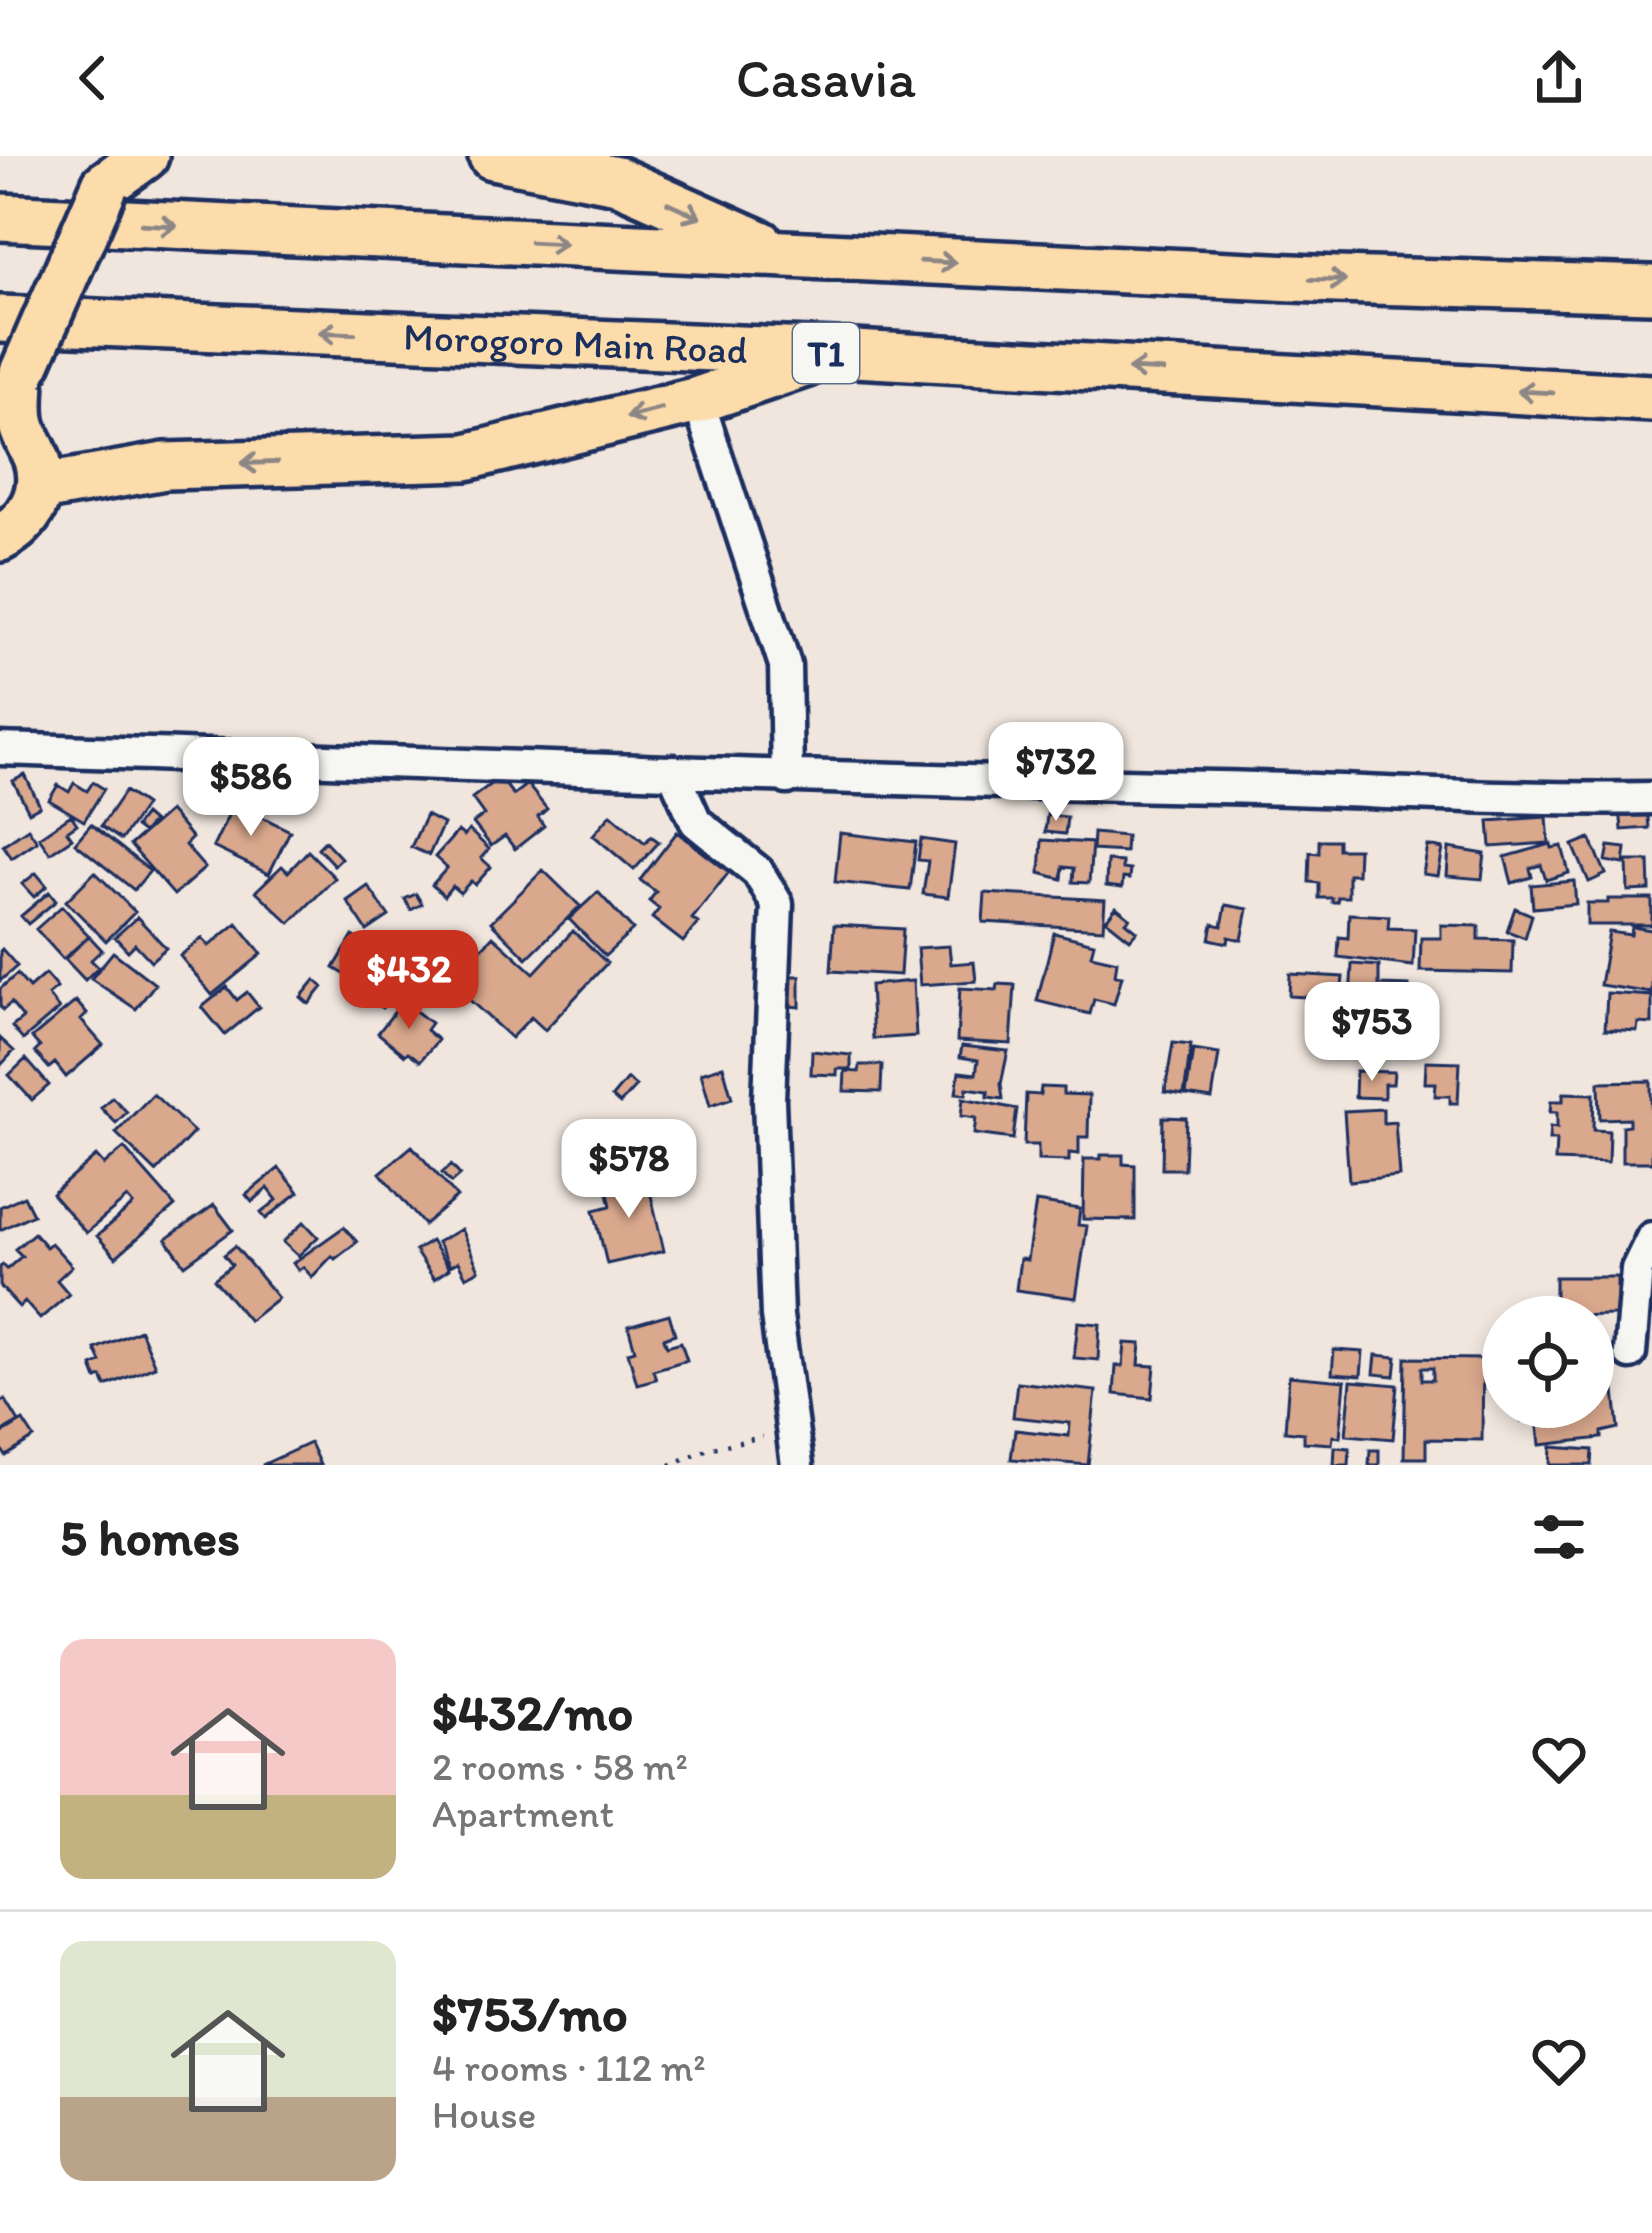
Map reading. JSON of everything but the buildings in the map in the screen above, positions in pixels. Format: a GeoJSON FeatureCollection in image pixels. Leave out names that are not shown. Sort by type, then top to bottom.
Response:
{"type":"FeatureCollection","features":[{"type":"Feature","properties":{"kind":"highway"},"geometry":{"type":"LineString","coordinates":[[0,538],[16,530],[33,509],[40,488],[38,464],[10,385],[104,171],[145,156]]}},
{"type":"Feature","properties":{"kind":"highway"},"geometry":{"type":"LineString","coordinates":[[492,156],[617,179],[784,254]]}},
{"type":"Feature","properties":{"kind":"highway"},"geometry":{"type":"LineString","coordinates":[[0,217],[1313,279],[1652,290]]}},
{"type":"Feature","properties":{"kind":"highway","name":"Morogoro Main Road"},"geometry":{"type":"LineString","coordinates":[[0,319],[836,353],[1652,398]]}},
{"type":"Feature","properties":{"kind":"highway"},"geometry":{"type":"LineString","coordinates":[[40,488],[165,466],[466,457],[698,400],[836,353]]}},
{"type":"Feature","properties":{"kind":"street"},"geometry":{"type":"LineString","coordinates":[[698,400],[785,665],[788,778]]}},
{"type":"Feature","properties":{"kind":"street"},"geometry":{"type":"LineString","coordinates":[[0,749],[788,778],[1544,800],[1652,798]]}},
{"type":"Feature","properties":{"kind":"street"},"geometry":{"type":"LineString","coordinates":[[673,771],[696,822],[758,872],[777,904],[770,1100],[777,1316],[797,1465]]}},
{"type":"Feature","properties":{"kind":"street"},"geometry":{"type":"LineString","coordinates":[[1630,1354],[1637,1269],[1652,1238]]}},
{"type":"Feature","properties":{"kind":"path"},"geometry":{"type":"LineString","coordinates":[[670,1465],[708,1449],[792,1430]]}}]}
